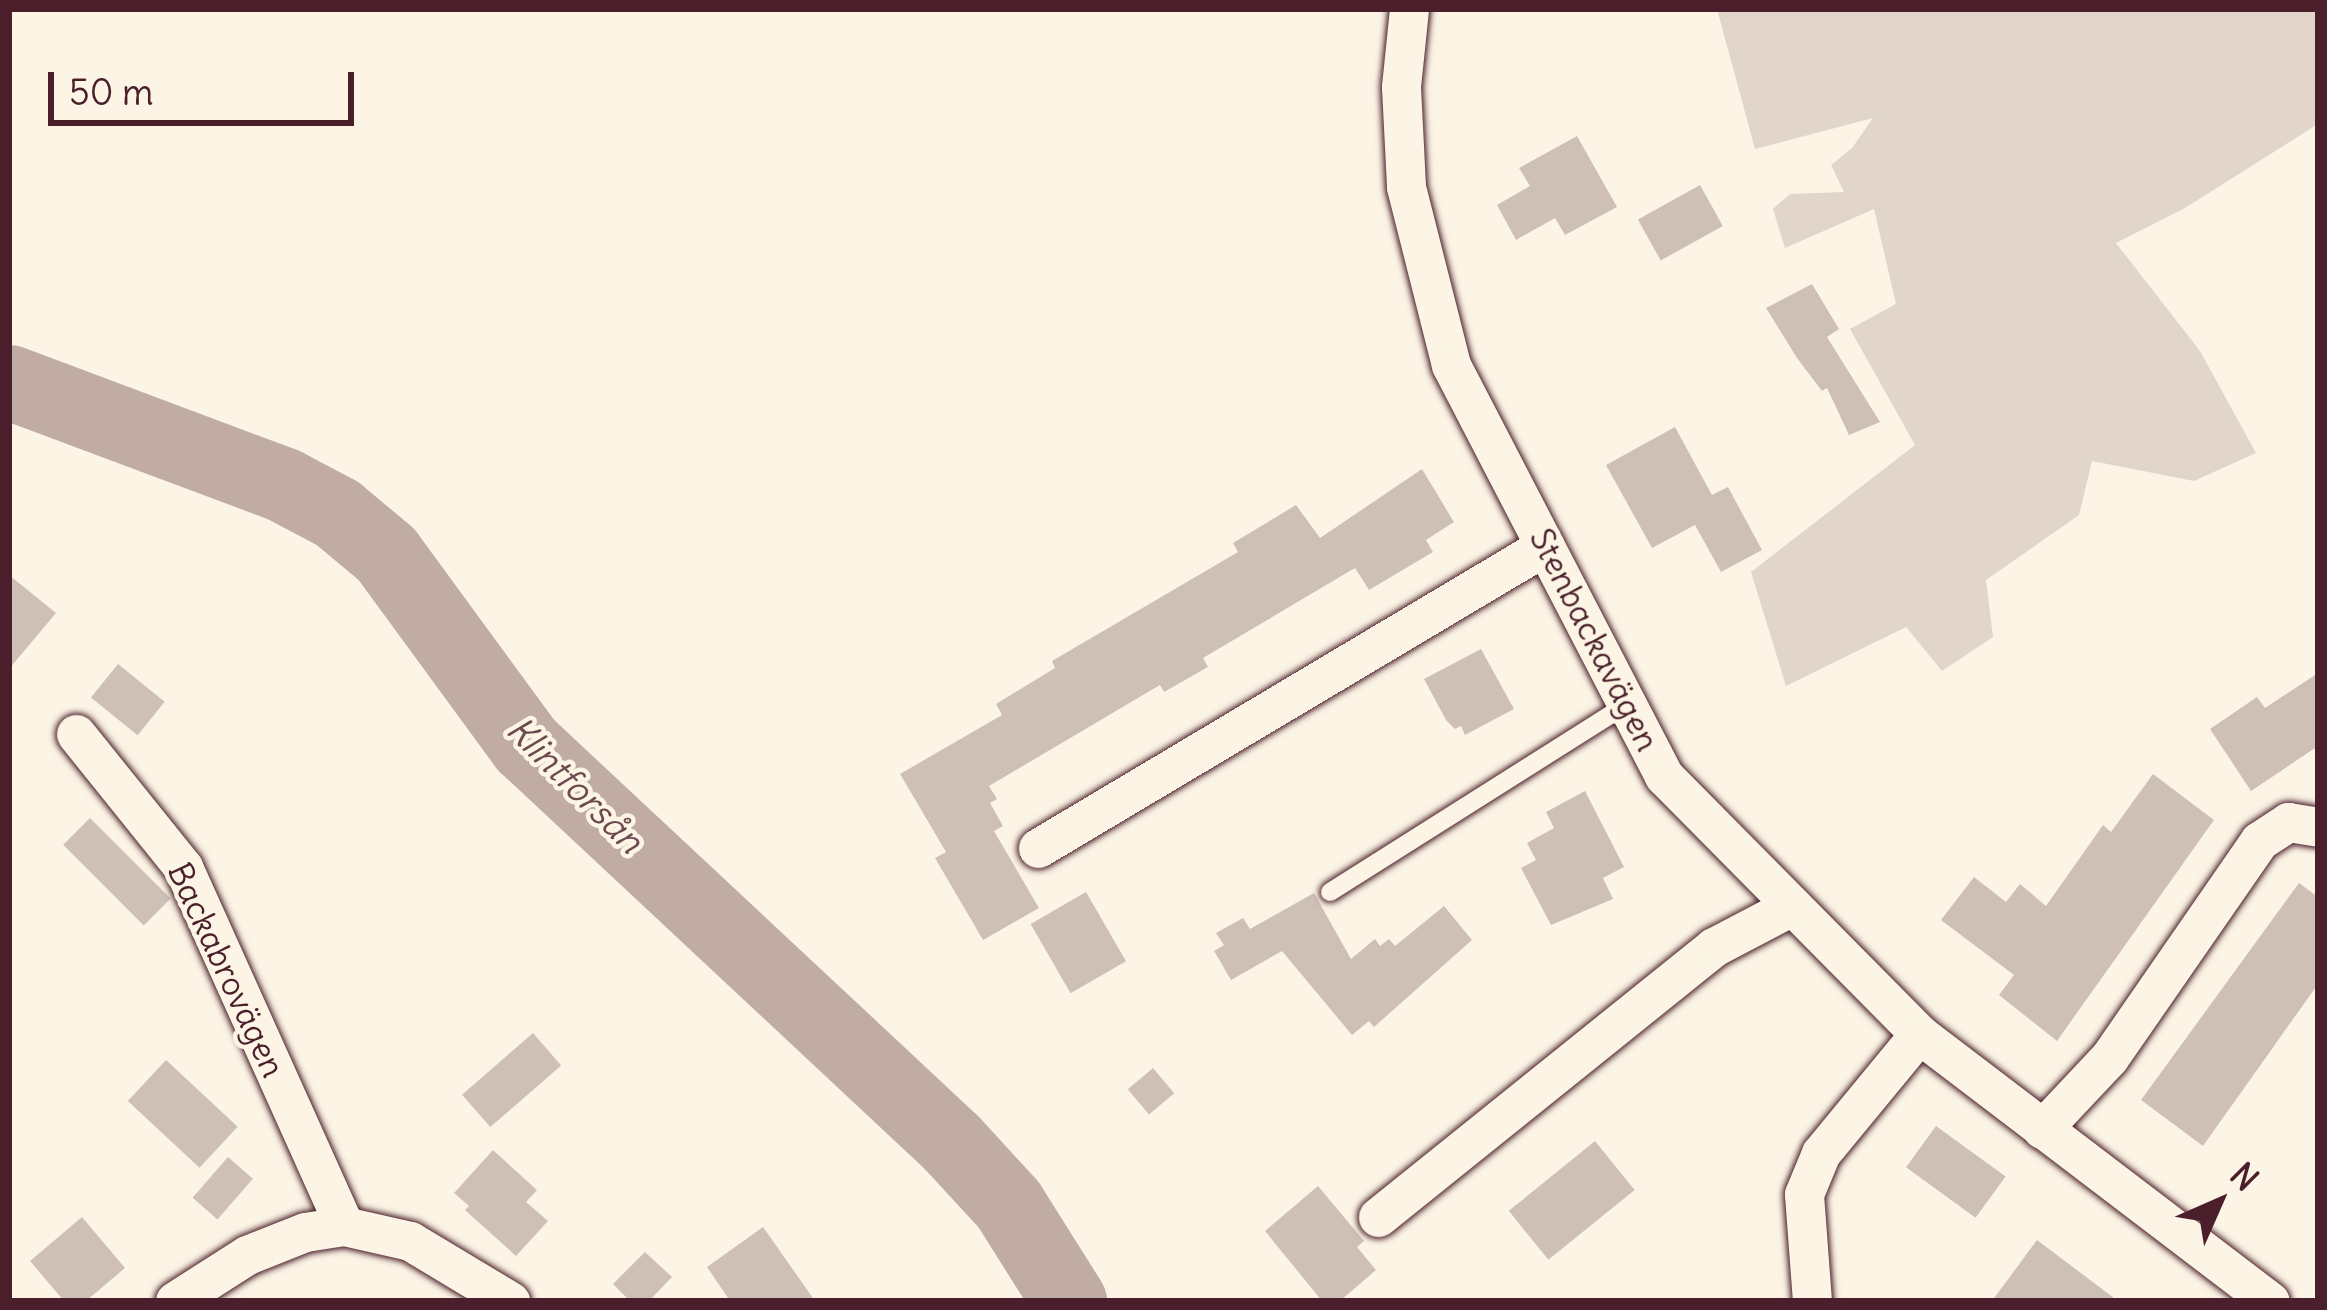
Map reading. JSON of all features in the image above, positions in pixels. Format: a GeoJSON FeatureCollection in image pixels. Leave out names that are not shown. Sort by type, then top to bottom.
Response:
{"type":"FeatureCollection","features":[{"type":"Feature","properties":{"kind":"street","name":"Stenbackavägen"},"geometry":{"type":"LineString","coordinates":[[1409,9],[1401,87],[1412,209],[1451,365],[1664,776],[1919,1034],[2270,1301]]}},
{"type":"Feature","properties":{"kind":"street"},"geometry":{"type":"LineString","coordinates":[[1038,848],[1545,546]]}},
{"type":"Feature","properties":{"kind":"street","name":"Backabrovägen"},"geometry":{"type":"LineString","coordinates":[[76,734],[182,866],[344,1226]]}},
{"type":"Feature","properties":{"kind":"street"},"geometry":{"type":"LineString","coordinates":[[2042,1129],[2109,1058],[2259,841],[2288,821],[2318,827]]}},
{"type":"Feature","properties":{"kind":"street"},"geometry":{"type":"LineString","coordinates":[[1378,1216],[1714,946],[1792,906]]}},
{"type":"Feature","properties":{"kind":"street"},"geometry":{"type":"LineString","coordinates":[[1812,1301],[1804,1194],[1821,1153],[1919,1034]]}},
{"type":"Feature","properties":{"kind":"street"},"geometry":{"type":"LineString","coordinates":[[175,1301],[247,1255],[305,1232],[344,1226],[410,1241],[510,1301]]}},
{"type":"Feature","properties":{"kind":"lane"},"geometry":{"type":"LineString","coordinates":[[1330,892],[1627,704]]}},
{"type":"Feature","properties":{"kind":"shaded area"},"geometry":{"type":"Polygon","coordinates":[[[1717,9],[2318,9],[2318,124],[2185,208],[2116,243],[2200,351],[2256,453],[2194,481],[2092,461],[2079,515],[1986,580],[1993,637],[1942,671],[1906,627],[1786,686],[1751,572],[1915,445],[1850,329],[1896,304],[1874,209],[1785,248],[1773,209],[1790,194],[1844,192],[1831,165],[1852,148],[1873,118],[1755,149],[1717,9]]]}},
{"type":"Feature","properties":{"kind":"building"},"geometry":{"type":"Polygon","coordinates":[[[1577,136],[1617,207],[1565,235],[1555,218],[1516,240],[1497,205],[1530,186],[1519,168],[1577,136]]]}},
{"type":"Feature","properties":{"kind":"building"},"geometry":{"type":"Polygon","coordinates":[[[1700,185],[1723,226],[1661,261],[1638,219],[1700,185]]]}},
{"type":"Feature","properties":{"kind":"building"},"geometry":{"type":"Polygon","coordinates":[[[1812,284],[1839,329],[1827,337],[1880,422],[1849,435],[1827,388],[1822,391],[1766,308],[1812,284]]]}},
{"type":"Feature","properties":{"kind":"building"},"geometry":{"type":"Polygon","coordinates":[[[1675,427],[1712,495],[1728,487],[1762,550],[1721,572],[1695,525],[1652,548],[1606,465],[1675,427]]]}},
{"type":"Feature","properties":{"kind":"building"},"geometry":{"type":"Polygon","coordinates":[[[1422,469],[1454,522],[1426,540],[1433,552],[1369,590],[1355,568],[1203,658],[1208,667],[1164,692],[1160,685],[989,786],[997,799],[990,803],[1003,826],[994,831],[1039,908],[983,940],[935,858],[946,852],[900,774],[1002,715],[996,704],[1055,668],[1052,661],[1238,552],[1233,543],[1296,505],[1320,538],[1422,469]]]}},
{"type":"Feature","properties":{"kind":"building"},"geometry":{"type":"Polygon","coordinates":[[[9,575],[56,613],[9,669],[9,575]]]}},
{"type":"Feature","properties":{"kind":"building"},"geometry":{"type":"Polygon","coordinates":[[[1481,649],[1514,709],[1465,735],[1461,726],[1455,729],[1446,720],[1424,679],[1481,649]]]}},
{"type":"Feature","properties":{"kind":"building"},"geometry":{"type":"Polygon","coordinates":[[[118,664],[165,702],[138,735],[91,697],[118,664]]]}},
{"type":"Feature","properties":{"kind":"building"},"geometry":{"type":"Polygon","coordinates":[[[2318,673],[2318,746],[2251,791],[2210,729],[2257,697],[2265,708],[2318,673]]]}},
{"type":"Feature","properties":{"kind":"building"},"geometry":{"type":"Polygon","coordinates":[[[2153,774],[2214,820],[2057,1041],[1999,995],[2014,975],[1941,920],[1974,877],[2006,902],[2020,884],[2046,906],[2103,825],[2111,832],[2153,774]]]}},
{"type":"Feature","properties":{"kind":"building"},"geometry":{"type":"Polygon","coordinates":[[[1585,791],[1624,867],[1603,878],[1613,899],[1551,925],[1521,868],[1536,860],[1527,843],[1554,828],[1546,812],[1585,791]]]}},
{"type":"Feature","properties":{"kind":"building"},"geometry":{"type":"Polygon","coordinates":[[[90,818],[171,899],[144,925],[63,845],[90,818]]]}},
{"type":"Feature","properties":{"kind":"building"},"geometry":{"type":"Polygon","coordinates":[[[2299,883],[2318,897],[2318,984],[2203,1146],[2141,1100],[2299,883]]]}},
{"type":"Feature","properties":{"kind":"building"},"geometry":{"type":"Polygon","coordinates":[[[1086,892],[1126,961],[1071,993],[1031,924],[1086,892]]]}},
{"type":"Feature","properties":{"kind":"building"},"geometry":{"type":"Polygon","coordinates":[[[1314,893],[1351,959],[1375,939],[1380,946],[1389,939],[1395,946],[1444,906],[1472,940],[1374,1027],[1369,1021],[1352,1035],[1282,951],[1231,980],[1214,951],[1224,945],[1216,933],[1243,918],[1250,929],[1314,893]]]}},
{"type":"Feature","properties":{"kind":"building"},"geometry":{"type":"Polygon","coordinates":[[[533,1033],[561,1065],[490,1127],[462,1095],[533,1033]]]}},
{"type":"Feature","properties":{"kind":"building"},"geometry":{"type":"Polygon","coordinates":[[[166,1060],[238,1127],[199,1168],[128,1101],[166,1060]]]}},
{"type":"Feature","properties":{"kind":"building"},"geometry":{"type":"Polygon","coordinates":[[[1153,1068],[1174,1093],[1149,1114],[1128,1089],[1153,1068]]]}},
{"type":"Feature","properties":{"kind":"building"},"geometry":{"type":"Polygon","coordinates":[[[1936,1126],[2006,1177],[1976,1218],[1906,1167],[1936,1126]]]}},
{"type":"Feature","properties":{"kind":"building"},"geometry":{"type":"Polygon","coordinates":[[[1595,1141],[1635,1190],[1548,1260],[1509,1211],[1595,1141]]]}},
{"type":"Feature","properties":{"kind":"building"},"geometry":{"type":"Polygon","coordinates":[[[493,1150],[537,1190],[526,1202],[548,1221],[516,1256],[465,1210],[469,1206],[454,1193],[493,1150]]]}},
{"type":"Feature","properties":{"kind":"building"},"geometry":{"type":"Polygon","coordinates":[[[228,1157],[253,1179],[217,1219],[193,1198],[228,1157]]]}},
{"type":"Feature","properties":{"kind":"building"},"geometry":{"type":"Polygon","coordinates":[[[1318,1186],[1364,1241],[1357,1247],[1376,1270],[1340,1301],[1322,1301],[1265,1231],[1318,1186]]]}},
{"type":"Feature","properties":{"kind":"building"},"geometry":{"type":"Polygon","coordinates":[[[82,1217],[125,1268],[86,1301],[64,1301],[30,1261],[82,1217]]]}},
{"type":"Feature","properties":{"kind":"building"},"geometry":{"type":"Polygon","coordinates":[[[763,1227],[815,1301],[730,1301],[707,1267],[763,1227]]]}},
{"type":"Feature","properties":{"kind":"building"},"geometry":{"type":"Polygon","coordinates":[[[2037,1240],[2118,1301],[1992,1301],[2037,1240]]]}},
{"type":"Feature","properties":{"kind":"building"},"geometry":{"type":"Polygon","coordinates":[[[645,1252],[672,1277],[649,1301],[630,1301],[613,1284],[645,1252]]]}},
{"type":"Feature","properties":{"kind":"waterway","name":"Klintforsån"},"geometry":{"type":"LineString","coordinates":[[9,382],[284,485],[337,513],[386,554],[526,745],[951,1142],[1008,1204],[1069,1301]]}}]}
